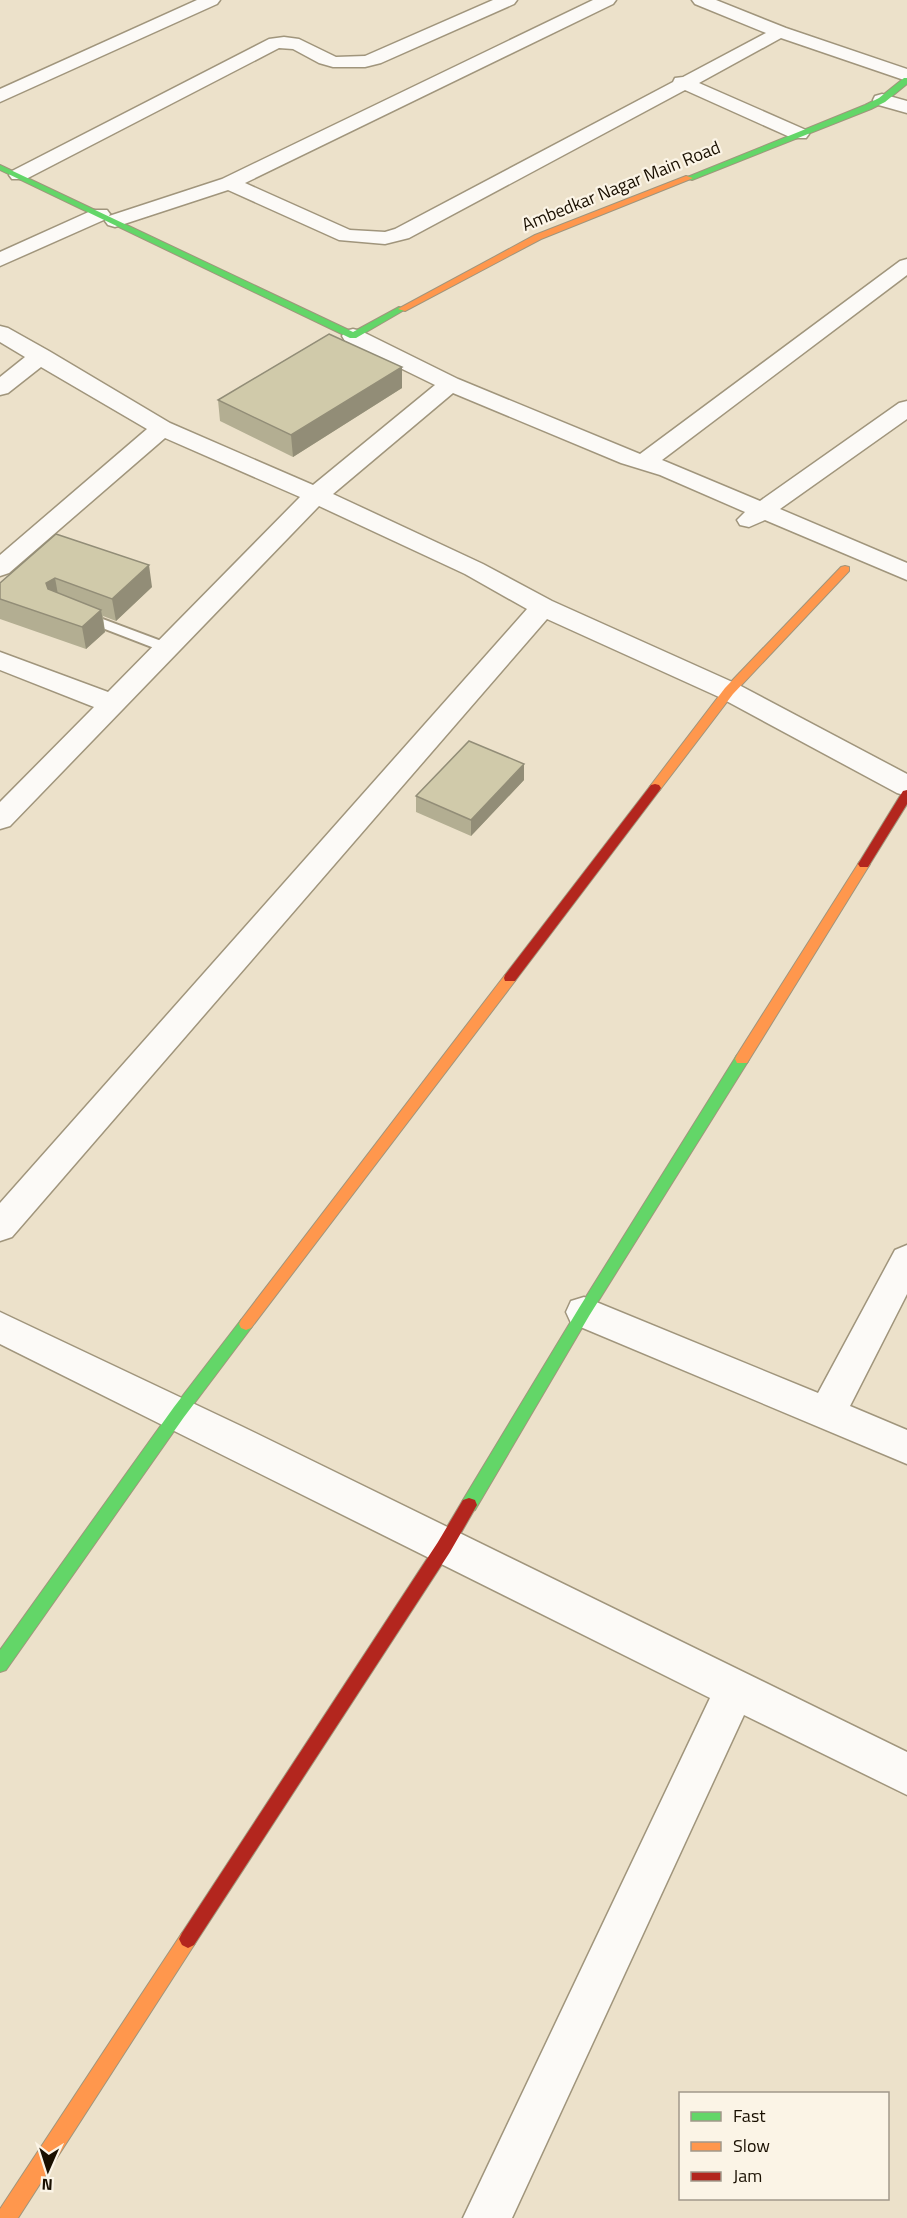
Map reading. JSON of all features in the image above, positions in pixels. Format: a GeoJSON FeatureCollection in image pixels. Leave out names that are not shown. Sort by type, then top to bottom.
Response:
{"type":"FeatureCollection","features":[{"type":"Feature","properties":{"kind":"street"},"geometry":{"type":"LineString","coordinates":[[0,96],[211,0]]}},
{"type":"Feature","properties":{"kind":"street"},"geometry":{"type":"LineString","coordinates":[[20,175],[275,43],[297,43],[330,61],[366,62],[508,0]]}},
{"type":"Feature","properties":{"kind":"street"},"geometry":{"type":"LineString","coordinates":[[0,260],[107,217],[229,183],[607,0]]}},
{"type":"Feature","properties":{"kind":"street"},"geometry":{"type":"LineString","coordinates":[[701,0],[780,32],[907,75]]}},
{"type":"Feature","properties":{"kind":"street"},"geometry":{"type":"LineString","coordinates":[[229,183],[345,236],[385,238],[413,229],[682,82],[780,32]]}},
{"type":"Feature","properties":{"kind":"street","name":"Ambedkar Nagar Main Road"},"geometry":{"type":"LineString","coordinates":[[353,336],[538,237],[882,99],[907,80]]}},
{"type":"Feature","properties":{"kind":"street"},"geometry":{"type":"LineString","coordinates":[[682,82],[799,134]]}},
{"type":"Feature","properties":{"kind":"street"},"geometry":{"type":"LineString","coordinates":[[882,99],[907,107]]}},
{"type":"Feature","properties":{"kind":"street"},"geometry":{"type":"LineString","coordinates":[[0,167],[450,384],[643,463],[653,477],[904,584]]}},
{"type":"Feature","properties":{"kind":"street"},"geometry":{"type":"LineString","coordinates":[[643,463],[897,284],[907,265]]}},
{"type":"Feature","properties":{"kind":"street"},"geometry":{"type":"LineString","coordinates":[[0,333],[162,428],[316,495],[474,569],[543,607],[729,691],[907,786]]}},
{"type":"Feature","properties":{"kind":"street"},"geometry":{"type":"LineString","coordinates":[[0,388],[42,356]]}},
{"type":"Feature","properties":{"kind":"street"},"geometry":{"type":"LineString","coordinates":[[0,819],[316,495],[450,384]]}},
{"type":"Feature","properties":{"kind":"street"},"geometry":{"type":"LineString","coordinates":[[752,518],[907,408]]}},
{"type":"Feature","properties":{"kind":"street"},"geometry":{"type":"LineString","coordinates":[[0,568],[162,428]]}},
{"type":"Feature","properties":{"kind":"street"},"geometry":{"type":"LineString","coordinates":[[752,518],[845,569],[904,584]]}},
{"type":"Feature","properties":{"kind":"street"},"geometry":{"type":"LineString","coordinates":[[0,1664],[179,1412],[729,691],[845,569]]}},
{"type":"Feature","properties":{"kind":"street"},"geometry":{"type":"LineString","coordinates":[[0,1227],[543,607]]}},
{"type":"Feature","properties":{"kind":"street"},"geometry":{"type":"LineString","coordinates":[[0,660],[112,704]]}},
{"type":"Feature","properties":{"kind":"street"},"geometry":{"type":"LineString","coordinates":[[6,2218],[444,1547],[584,1312],[907,794]]}},
{"type":"Feature","properties":{"kind":"street"},"geometry":{"type":"LineString","coordinates":[[827,1413],[907,1260]]}},
{"type":"Feature","properties":{"kind":"street"},"geometry":{"type":"LineString","coordinates":[[584,1312],[907,1447]]}},
{"type":"Feature","properties":{"kind":"street"},"geometry":{"type":"LineString","coordinates":[[0,1327],[179,1412],[444,1547],[907,1774]]}},
{"type":"Feature","properties":{"kind":"street"},"geometry":{"type":"LineString","coordinates":[[486,2218],[735,1690]]}},
{"type":"Feature","properties":{"kind":"lane"},"geometry":{"type":"LineString","coordinates":[[68,610],[167,648]]}},
{"type":"Feature","properties":{"kind":"building"},"geometry":{"type":"Polygon","coordinates":[[[329,334],[402,367],[291,435],[218,400],[329,334]]]}},
{"type":"Feature","properties":{"kind":"building"},"geometry":{"type":"Polygon","coordinates":[[[56,534],[149,565],[112,599],[55,578],[46,583],[48,589],[101,610],[82,627],[0,599],[0,583],[56,534]]]}},
{"type":"Feature","properties":{"kind":"building"},"geometry":{"type":"Polygon","coordinates":[[[469,741],[524,764],[471,820],[416,796],[469,741]]]}},
{"type":"Feature","properties":{"kind":"traffic: fast"},"geometry":{"type":"LineString","coordinates":[[689,178],[868,107],[882,100],[907,80]]}},
{"type":"Feature","properties":{"kind":"traffic: fast"},"geometry":{"type":"LineString","coordinates":[[0,167],[353,336],[402,309]]}},
{"type":"Feature","properties":{"kind":"traffic: fast"},"geometry":{"type":"LineString","coordinates":[[469,1505],[584,1312],[742,1059]]}},
{"type":"Feature","properties":{"kind":"traffic: fast"},"geometry":{"type":"LineString","coordinates":[[0,1664],[179,1412],[246,1324]]}},
{"type":"Feature","properties":{"kind":"traffic: slow"},"geometry":{"type":"LineString","coordinates":[[402,309],[538,237],[689,178]]}},
{"type":"Feature","properties":{"kind":"traffic: slow"},"geometry":{"type":"LineString","coordinates":[[655,788],[729,691],[845,569]]}},
{"type":"Feature","properties":{"kind":"traffic: slow"},"geometry":{"type":"LineString","coordinates":[[742,1059],[864,864]]}},
{"type":"Feature","properties":{"kind":"traffic: slow"},"geometry":{"type":"LineString","coordinates":[[246,1324],[510,978]]}},
{"type":"Feature","properties":{"kind":"traffic: slow"},"geometry":{"type":"LineString","coordinates":[[6,2218],[188,1939]]}},
{"type":"Feature","properties":{"kind":"traffic: jam"},"geometry":{"type":"LineString","coordinates":[[510,978],[655,788]]}},
{"type":"Feature","properties":{"kind":"traffic: jam"},"geometry":{"type":"LineString","coordinates":[[864,864],[907,794]]}},
{"type":"Feature","properties":{"kind":"traffic: jam"},"geometry":{"type":"LineString","coordinates":[[188,1939],[444,1547],[469,1505]]}}]}
